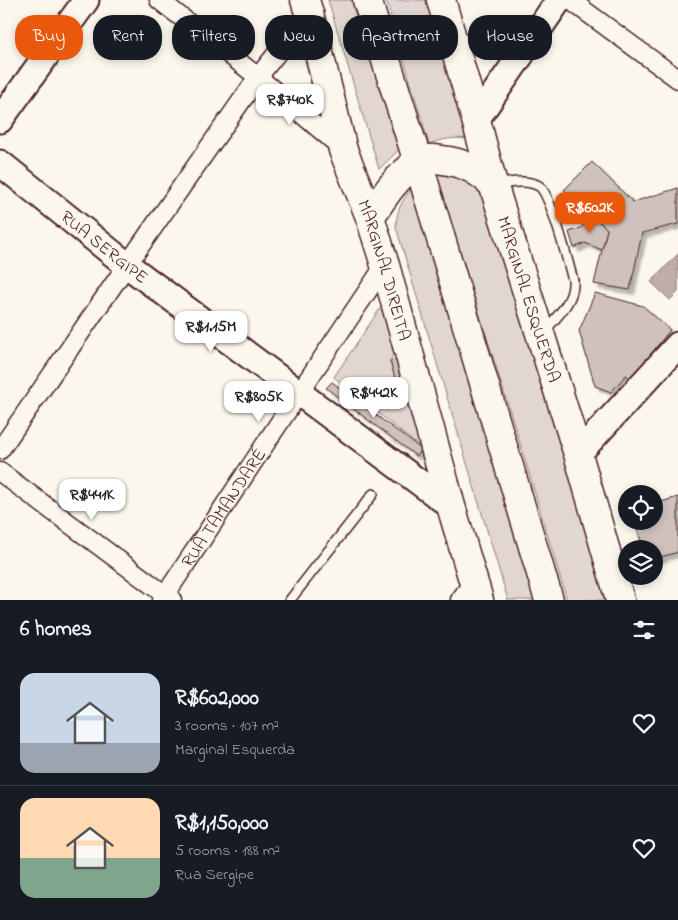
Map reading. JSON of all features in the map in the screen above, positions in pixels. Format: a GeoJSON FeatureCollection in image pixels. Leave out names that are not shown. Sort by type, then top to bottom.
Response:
{"type":"FeatureCollection","features":[{"type":"Feature","properties":{"kind":"main road"},"geometry":{"type":"LineString","coordinates":[[367,0],[418,162],[549,600]]}},
{"type":"Feature","properties":{"kind":"main road","name":"MARGINAL ESQUERDA"},"geometry":{"type":"LineString","coordinates":[[441,0],[493,184],[578,454],[620,600]]}},
{"type":"Feature","properties":{"kind":"main road","name":"MARGINAL DIREITA"},"geometry":{"type":"LineString","coordinates":[[307,6],[344,150],[370,217],[385,265],[451,506],[471,594]]}},
{"type":"Feature","properties":{"kind":"main road"},"geometry":{"type":"LineString","coordinates":[[370,217],[390,186],[418,162],[431,159],[458,163],[471,168],[493,184]]}},
{"type":"Feature","properties":{"kind":"street"},"geometry":{"type":"LineString","coordinates":[[0,120],[86,0]]}},
{"type":"Feature","properties":{"kind":"street"},"geometry":{"type":"LineString","coordinates":[[159,0],[258,77],[344,150]]}},
{"type":"Feature","properties":{"kind":"street"},"geometry":{"type":"LineString","coordinates":[[476,120],[559,0]]}},
{"type":"Feature","properties":{"kind":"street"},"geometry":{"type":"LineString","coordinates":[[570,0],[678,79]]}},
{"type":"Feature","properties":{"kind":"street"},"geometry":{"type":"LineString","coordinates":[[0,450],[307,6]]}},
{"type":"Feature","properties":{"kind":"street","name":"RUA SERGIPE"},"geometry":{"type":"LineString","coordinates":[[0,163],[127,265],[451,506]]}},
{"type":"Feature","properties":{"kind":"street","name":"RUA TAMANDARÉ"},"geometry":{"type":"LineString","coordinates":[[166,598],[299,393],[385,265]]}},
{"type":"Feature","properties":{"kind":"street"},"geometry":{"type":"LineString","coordinates":[[578,454],[678,345]]}},
{"type":"Feature","properties":{"kind":"street"},"geometry":{"type":"LineString","coordinates":[[0,472],[166,598]]}},
{"type":"Feature","properties":{"kind":"lane"},"geometry":{"type":"LineString","coordinates":[[493,184],[515,182],[532,183],[538,186],[544,192],[554,215],[573,280],[573,287],[570,298],[541,336]]}},
{"type":"Feature","properties":{"kind":"lane"},"geometry":{"type":"LineString","coordinates":[[290,600],[373,494]]}},
{"type":"Feature","properties":{"kind":"shaded area"},"geometry":{"type":"Polygon","coordinates":[[[328,0],[359,0],[364,15],[343,15],[343,50],[333,15],[328,0]]]}},
{"type":"Feature","properties":{"kind":"shaded area"},"geometry":{"type":"Polygon","coordinates":[[[386,0],[428,0],[432,15],[390,15],[386,0]]]}},
{"type":"Feature","properties":{"kind":"shaded area"},"geometry":{"type":"Polygon","coordinates":[[[346,60],[378,60],[404,145],[379,169],[346,60]]]}},
{"type":"Feature","properties":{"kind":"shaded area"},"geometry":{"type":"Polygon","coordinates":[[[404,60],[445,60],[468,139],[448,139],[429,144],[404,60]]]}},
{"type":"Feature","properties":{"kind":"shaded area"},"geometry":{"type":"Polygon","coordinates":[[[440,169],[482,187],[609,600],[567,600],[437,178],[440,169]]]}},
{"type":"Feature","properties":{"kind":"shaded area"},"geometry":{"type":"Polygon","coordinates":[[[412,188],[538,600],[508,600],[396,227],[400,206],[412,188]]]}},
{"type":"Feature","properties":{"kind":"shaded area"},"geometry":{"type":"Polygon","coordinates":[[[678,254],[678,292],[670,300],[651,282],[678,254]]]}},
{"type":"Feature","properties":{"kind":"shaded area"},"geometry":{"type":"Polygon","coordinates":[[[381,307],[395,352],[390,361],[402,401],[409,403],[422,444],[420,447],[334,377],[381,307]]]}},
{"type":"Feature","properties":{"kind":"building"},"geometry":{"type":"Polygon","coordinates":[[[592,162],[633,202],[678,188],[678,224],[642,233],[630,290],[594,284],[607,229],[564,190],[592,162]]]}},
{"type":"Feature","properties":{"kind":"building"},"geometry":{"type":"Polygon","coordinates":[[[591,214],[607,229],[602,250],[585,243],[574,248],[569,232],[581,228],[591,214]]]}},
{"type":"Feature","properties":{"kind":"building"},"geometry":{"type":"Polygon","coordinates":[[[595,293],[643,306],[670,330],[631,379],[626,375],[611,392],[595,386],[579,331],[595,293]]]}},
{"type":"Feature","properties":{"kind":"building"},"geometry":{"type":"Polygon","coordinates":[[[398,359],[411,398],[402,401],[390,361],[398,359]]]}},
{"type":"Feature","properties":{"kind":"building"},"geometry":{"type":"Polygon","coordinates":[[[332,382],[421,449],[416,456],[326,388],[332,382]]]}},
{"type":"Feature","properties":{"kind":"building"},"geometry":{"type":"Polygon","coordinates":[[[678,497],[678,552],[663,556],[663,540],[640,540],[638,530],[663,530],[663,501],[678,497]]]}}]}
